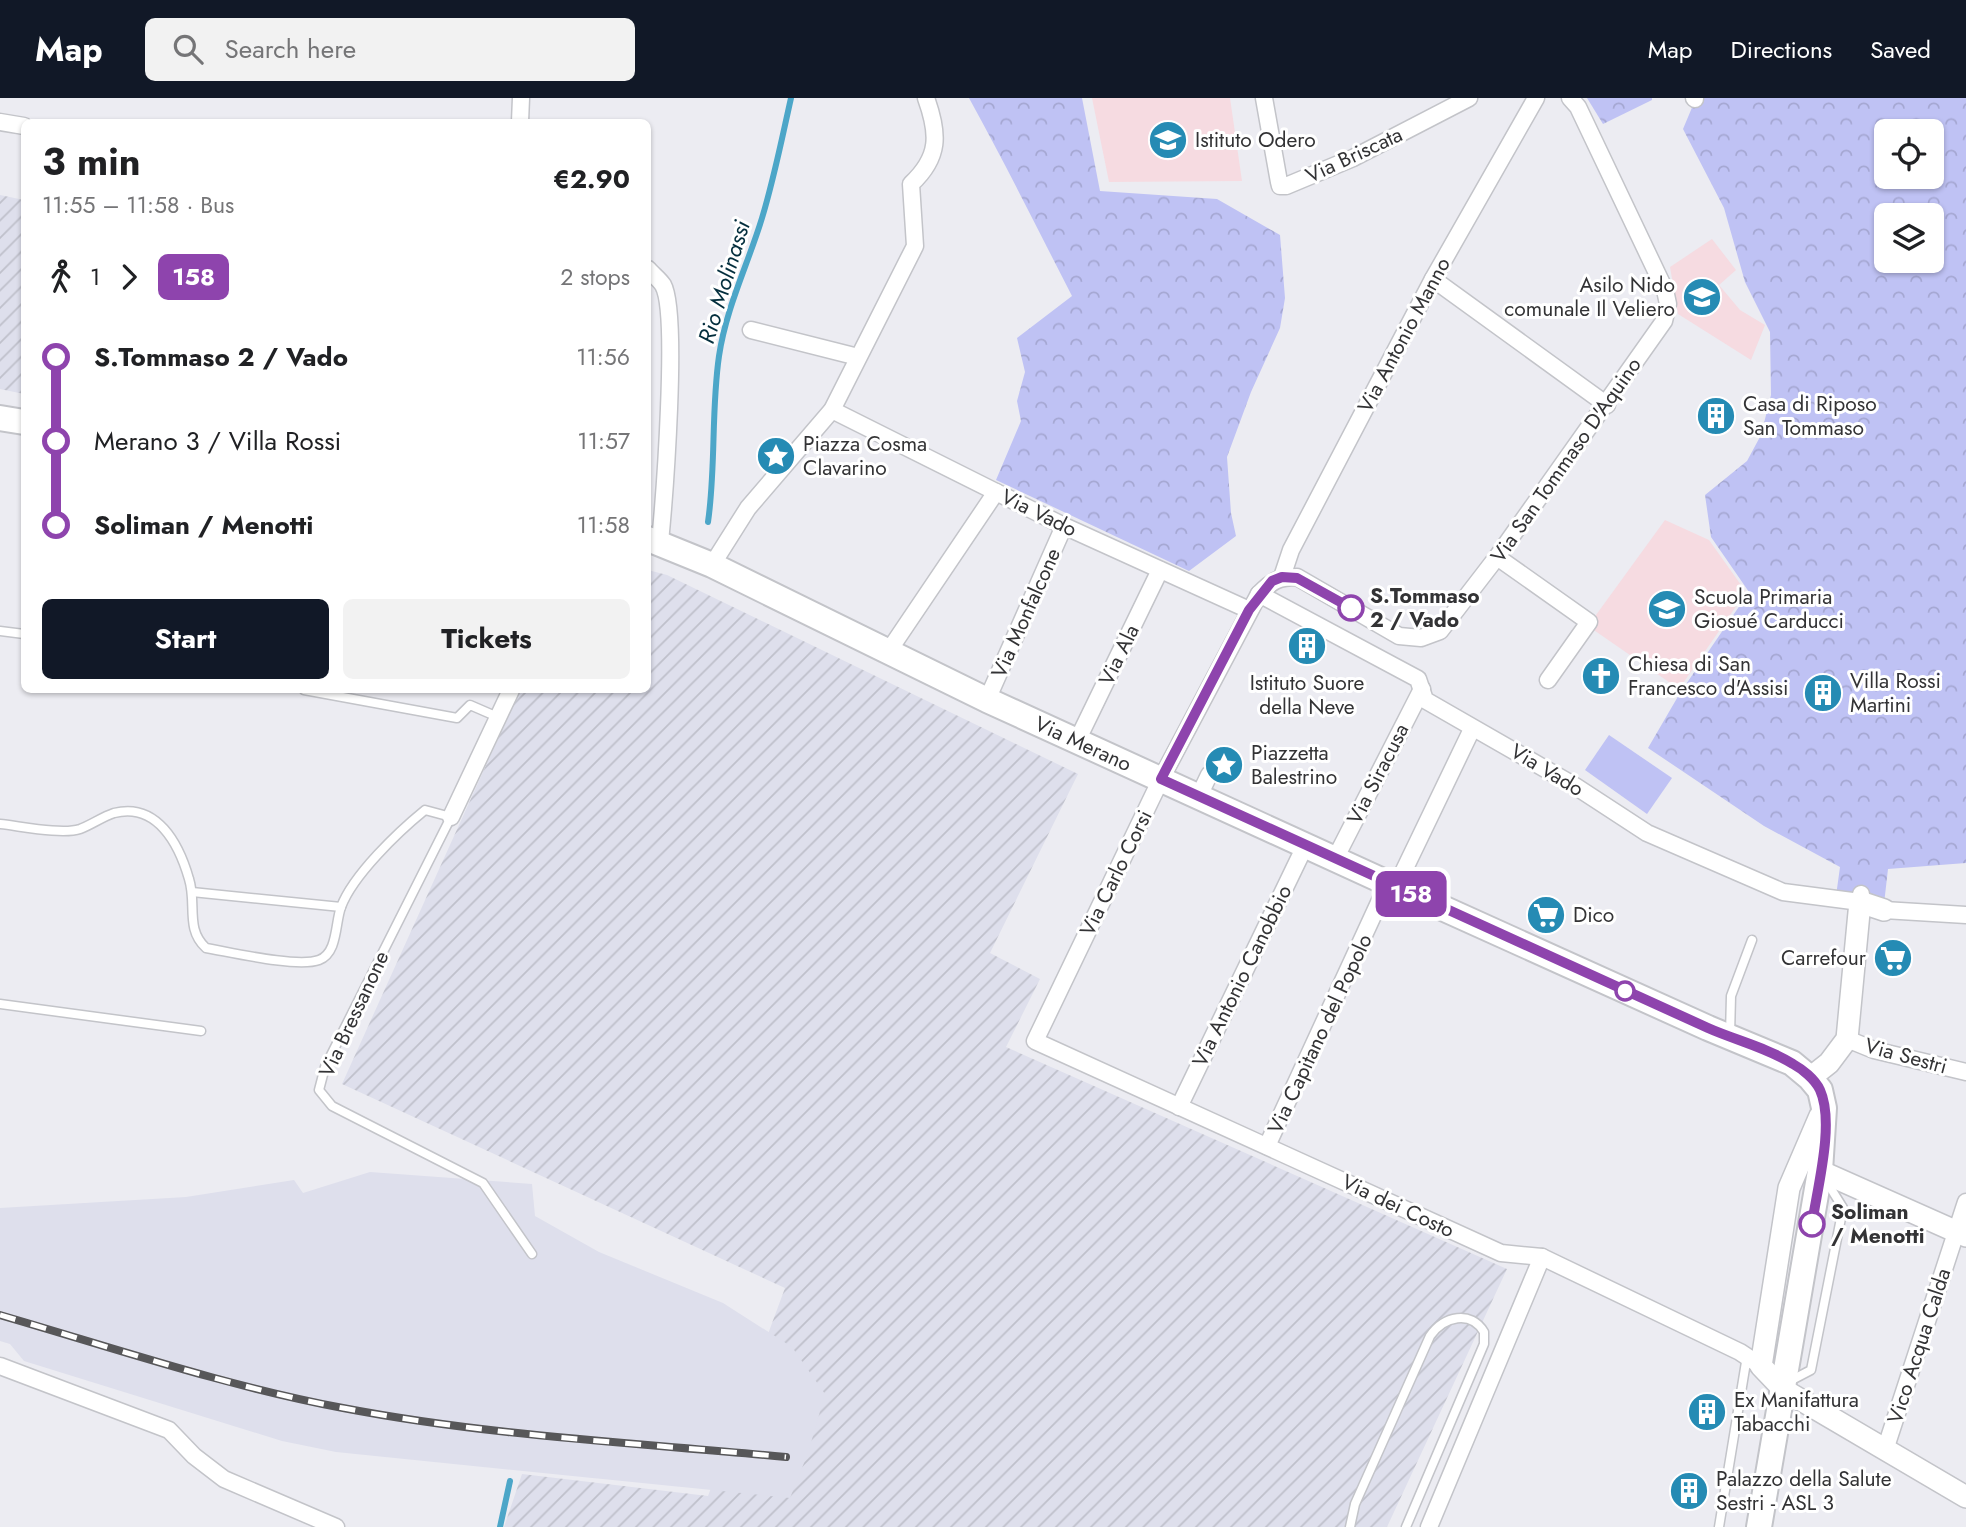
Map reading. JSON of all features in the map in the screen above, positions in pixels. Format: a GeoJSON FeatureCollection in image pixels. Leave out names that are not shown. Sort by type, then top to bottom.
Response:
{"type":"FeatureCollection","features":[{"type":"Feature","properties":{"kind":"main road"},"geometry":{"type":"LineString","coordinates":[[0,418],[21,422]]}},
{"type":"Feature","properties":{"kind":"main road","name":"Via Merano"},"geometry":{"type":"LineString","coordinates":[[654,541],[712,565],[987,700],[1161,779],[1204,785],[1335,859],[1730,1038],[1792,1063],[1818,1092]]}},
{"type":"Feature","properties":{"kind":"main road"},"geometry":{"type":"LineString","coordinates":[[1759,1527],[1820,1171],[1818,1092]]}},
{"type":"Feature","properties":{"kind":"street"},"geometry":{"type":"LineString","coordinates":[[518,98],[520,119]]}},
{"type":"Feature","properties":{"kind":"street"},"geometry":{"type":"LineString","coordinates":[[712,565],[748,508],[832,410],[915,246],[911,184],[928,169],[933,153],[935,123],[926,98]]}},
{"type":"Feature","properties":{"kind":"street","name":"Via Briscata"},"geometry":{"type":"LineString","coordinates":[[1264,98],[1279,182],[1286,186],[1353,158],[1469,98]]}},
{"type":"Feature","properties":{"kind":"street","name":"Via Antonio Manno"},"geometry":{"type":"LineString","coordinates":[[1282,577],[1291,550],[1433,279],[1536,98]]}},
{"type":"Feature","properties":{"kind":"street","name":"Via San Tommaso D'Aquino"},"geometry":{"type":"LineString","coordinates":[[1282,577],[1297,578],[1399,636],[1432,636],[1448,623],[1497,557],[1664,321],[1668,304],[1653,264],[1578,107],[1570,98]]}},
{"type":"Feature","properties":{"kind":"street"},"geometry":{"type":"LineString","coordinates":[[0,122],[21,126]]}},
{"type":"Feature","properties":{"kind":"street"},"geometry":{"type":"LineString","coordinates":[[651,273],[663,285],[668,303],[669,396],[654,541]]}},
{"type":"Feature","properties":{"kind":"street"},"geometry":{"type":"LineString","coordinates":[[1433,279],[1606,405]]}},
{"type":"Feature","properties":{"kind":"street"},"geometry":{"type":"LineString","coordinates":[[751,330],[858,357]]}},
{"type":"Feature","properties":{"kind":"street","name":"Via Vado"},"geometry":{"type":"LineString","coordinates":[[832,410],[1064,526],[1249,610]]}},
{"type":"Feature","properties":{"kind":"street"},"geometry":{"type":"LineString","coordinates":[[888,652],[996,492]]}},
{"type":"Feature","properties":{"kind":"street","name":"Via Monfalcone"},"geometry":{"type":"LineString","coordinates":[[987,700],[1064,526]]}},
{"type":"Feature","properties":{"kind":"street"},"geometry":{"type":"LineString","coordinates":[[1497,557],[1589,622],[1548,680]]}},
{"type":"Feature","properties":{"kind":"street","name":"Via Ala"},"geometry":{"type":"LineString","coordinates":[[1077,741],[1160,570]]}},
{"type":"Feature","properties":{"kind":"street"},"geometry":{"type":"LineString","coordinates":[[1259,594],[1272,581],[1282,577]]}},
{"type":"Feature","properties":{"kind":"street","name":"Via Vado"},"geometry":{"type":"LineString","coordinates":[[1259,594],[1418,679],[1425,700],[1472,729],[1507,746],[1647,833],[1783,892],[1861,898]]}},
{"type":"Feature","properties":{"kind":"street","name":"Via Carlo Corsi"},"geometry":{"type":"LineString","coordinates":[[1035,1041],[1161,779],[1259,594]]}},
{"type":"Feature","properties":{"kind":"street","name":"Via Siracusa"},"geometry":{"type":"LineString","coordinates":[[1335,859],[1422,689]]}},
{"type":"Feature","properties":{"kind":"street","name":"Via Bressanone"},"geometry":{"type":"LineString","coordinates":[[451,817],[510,693]]}},
{"type":"Feature","properties":{"kind":"street","name":"Via Capitano del Popolo"},"geometry":{"type":"LineString","coordinates":[[1268,1146],[1392,885],[1472,729]]}},
{"type":"Feature","properties":{"kind":"street","name":"Via Antonio Canobbio"},"geometry":{"type":"LineString","coordinates":[[1179,1107],[1306,844]]}},
{"type":"Feature","properties":{"kind":"street"},"geometry":{"type":"LineString","coordinates":[[1966,915],[1884,909],[1861,898],[1847,1039],[1829,1063],[1789,1188],[1754,1361],[1785,1386],[1885,1450],[1966,1497]]}},
{"type":"Feature","properties":{"kind":"street","name":"Via Sestri"},"geometry":{"type":"LineString","coordinates":[[1847,1039],[1874,1050],[1966,1072]]}},
{"type":"Feature","properties":{"kind":"street","name":"Via dei Costo"},"geometry":{"type":"LineString","coordinates":[[1035,1041],[1502,1253],[1542,1257],[1754,1361]]}},
{"type":"Feature","properties":{"kind":"street"},"geometry":{"type":"LineString","coordinates":[[1820,1171],[1961,1234]]}},
{"type":"Feature","properties":{"kind":"street","name":"Vico Acqua Calda"},"geometry":{"type":"LineString","coordinates":[[1885,1450],[1961,1234],[1966,1202]]}},
{"type":"Feature","properties":{"kind":"street"},"geometry":{"type":"LineString","coordinates":[[1429,1527],[1542,1257]]}},
{"type":"Feature","properties":{"kind":"street"},"geometry":{"type":"LineString","coordinates":[[0,1366],[169,1430],[194,1456],[224,1479],[336,1527]]}},
{"type":"Feature","properties":{"kind":"lane"},"geometry":{"type":"LineString","coordinates":[[0,631],[21,634]]}},
{"type":"Feature","properties":{"kind":"lane"},"geometry":{"type":"LineString","coordinates":[[320,693],[457,718],[470,705],[500,718]]}},
{"type":"Feature","properties":{"kind":"lane"},"geometry":{"type":"LineString","coordinates":[[0,824],[79,830],[115,813],[137,812],[158,821],[173,839],[192,892],[194,902],[191,922],[198,941],[206,948],[291,961],[319,960],[330,950],[341,907],[368,866],[400,831],[425,810],[451,817]]}},
{"type":"Feature","properties":{"kind":"lane","name":"Via Bressanone"},"geometry":{"type":"LineString","coordinates":[[451,817],[325,1067],[319,1090],[332,1106],[483,1183],[532,1254]]}},
{"type":"Feature","properties":{"kind":"lane"},"geometry":{"type":"LineString","coordinates":[[192,892],[341,907]]}},
{"type":"Feature","properties":{"kind":"lane"},"geometry":{"type":"LineString","coordinates":[[1730,1038],[1731,996],[1752,940]]}},
{"type":"Feature","properties":{"kind":"lane"},"geometry":{"type":"LineString","coordinates":[[0,1004],[201,1031]]}},
{"type":"Feature","properties":{"kind":"lane"},"geometry":{"type":"LineString","coordinates":[[1350,1527],[1355,1504],[1430,1336],[1448,1321],[1461,1317],[1471,1318],[1484,1332],[1484,1344],[1407,1525]]}},
{"type":"Feature","properties":{"kind":"lane"},"geometry":{"type":"LineString","coordinates":[[1719,1527],[1754,1361]]}},
{"type":"Feature","properties":{"kind":"shaded area","name":"Istituto Odero"},"geometry":{"type":"Polygon","coordinates":[[[1092,98],[1230,98],[1242,181],[1109,182],[1092,98]]]}},
{"type":"Feature","properties":{"kind":"shaded area"},"geometry":{"type":"Polygon","coordinates":[[[0,195],[21,199],[21,393],[0,389],[0,195]]]}},
{"type":"Feature","properties":{"kind":"shaded area","name":"Asilo Nido comunale Il Veliero"},"geometry":{"type":"Polygon","coordinates":[[[1712,239],[1736,270],[1719,285],[1740,310],[1765,325],[1751,360],[1678,314],[1670,267],[1712,239]]]}},
{"type":"Feature","properties":{"kind":"shaded area","name":"Scuola Primaria Giosué Carducci"},"geometry":{"type":"Polygon","coordinates":[[[1665,520],[1709,540],[1746,592],[1679,689],[1588,626],[1665,520]]]}},
{"type":"Feature","properties":{"kind":"shaded area"},"geometry":{"type":"Polygon","coordinates":[[[651,571],[667,575],[1078,774],[990,953],[1040,979],[1006,1047],[1507,1269],[1387,1527],[504,1527],[522,1474],[708,1496],[785,1288],[342,1084],[519,693],[651,693],[651,571]]]}},
{"type":"Feature","properties":{"kind":"shaded area"},"geometry":{"type":"Polygon","coordinates":[[[370,1172],[532,1184],[535,1216],[599,1252],[723,1303],[792,1347],[825,1394],[808,1453],[790,1498],[336,1452],[282,1441],[24,1361],[10,1344],[0,1341],[0,1208],[186,1197],[294,1180],[303,1193],[370,1172]]]}},
{"type":"Feature","properties":{"kind":"green space"},"geometry":{"type":"Polygon","coordinates":[[[969,98],[1082,98],[1100,191],[1217,199],[1280,235],[1285,298],[1280,328],[1251,392],[1227,457],[1231,513],[1236,536],[1189,571],[996,480],[1021,421],[1017,401],[1025,372],[1017,338],[1072,296],[969,98]]]}},
{"type":"Feature","properties":{"kind":"green space"},"geometry":{"type":"Polygon","coordinates":[[[1587,98],[1652,98],[1652,100],[1603,124],[1587,98]]]}},
{"type":"Feature","properties":{"kind":"green space"},"geometry":{"type":"Polygon","coordinates":[[[1696,98],[1966,98],[1966,863],[1888,869],[1884,904],[1836,896],[1840,867],[1764,826],[1648,748],[1680,693],[1749,592],[1711,537],[1705,495],[1747,461],[1761,435],[1771,395],[1770,332],[1745,282],[1724,208],[1683,129],[1696,98]]]}},
{"type":"Feature","properties":{"kind":"green space"},"geometry":{"type":"Polygon","coordinates":[[[1609,735],[1672,778],[1647,814],[1585,770],[1609,735]]]}},
{"type":"Feature","properties":{"kind":"waterway","name":"Rio Molinassi"},"geometry":{"type":"LineString","coordinates":[[708,522],[722,338],[766,203],[791,98]]}},
{"type":"Feature","properties":{"kind":"waterway","name":"Rio Molinassi"},"geometry":{"type":"LineString","coordinates":[[500,1527],[510,1481]]}},
{"type":"Feature","properties":{"kind":"railway"},"geometry":{"type":"LineString","coordinates":[[0,1315],[213,1378],[299,1399],[398,1418],[564,1438],[786,1457]]}},
{"type":"Feature","properties":{"kind":"bus line","name":"158"},"geometry":{"type":"LineString","coordinates":[[1351,608],[1297,578],[1282,577],[1272,581],[1259,594],[1249,610],[1161,779],[1708,1028],[1792,1063],[1810,1077],[1820,1090],[1824,1108],[1825,1132],[1812,1224]]}},
{"type":"Feature","properties":{"kind":"place","name":"Istituto Odero"},"geometry":{"type":"Point","coordinates":[1168,140]}},
{"type":"Feature","properties":{"kind":"place","name":"Asilo Nido comunale Il Veliero"},"geometry":{"type":"Point","coordinates":[1702,297]}},
{"type":"Feature","properties":{"kind":"place","name":"Casa di Riposo San Tommaso"},"geometry":{"type":"Point","coordinates":[1716,416]}},
{"type":"Feature","properties":{"kind":"place","name":"Piazza Cosma Clavarino"},"geometry":{"type":"Point","coordinates":[776,456]}},
{"type":"Feature","properties":{"kind":"place","name":"S.Tommaso 2 / Vado"},"geometry":{"type":"Point","coordinates":[1351,608]}},
{"type":"Feature","properties":{"kind":"place","name":"Scuola Primaria Giosué Carducci"},"geometry":{"type":"Point","coordinates":[1667,609]}},
{"type":"Feature","properties":{"kind":"place","name":"Istituto Suore della Neve"},"geometry":{"type":"Point","coordinates":[1307,646]}},
{"type":"Feature","properties":{"kind":"place","name":"Chiesa di San Francesco d'Assisi"},"geometry":{"type":"Point","coordinates":[1601,676]}},
{"type":"Feature","properties":{"kind":"place","name":"Villa Rossi Martini"},"geometry":{"type":"Point","coordinates":[1823,693]}},
{"type":"Feature","properties":{"kind":"place","name":"Piazzetta Balestrino"},"geometry":{"type":"Point","coordinates":[1224,765]}},
{"type":"Feature","properties":{"kind":"place","name":"Dico"},"geometry":{"type":"Point","coordinates":[1546,915]}},
{"type":"Feature","properties":{"kind":"place","name":"Carrefour"},"geometry":{"type":"Point","coordinates":[1893,958]}},
{"type":"Feature","properties":{"kind":"place","name":"Soliman / Menotti"},"geometry":{"type":"Point","coordinates":[1812,1224]}},
{"type":"Feature","properties":{"kind":"place","name":"Ex Manifattura Tabacchi"},"geometry":{"type":"Point","coordinates":[1707,1412]}},
{"type":"Feature","properties":{"kind":"place","name":"Palazzo della Salute Sestri - ASL 3"},"geometry":{"type":"Point","coordinates":[1689,1491]}}]}
